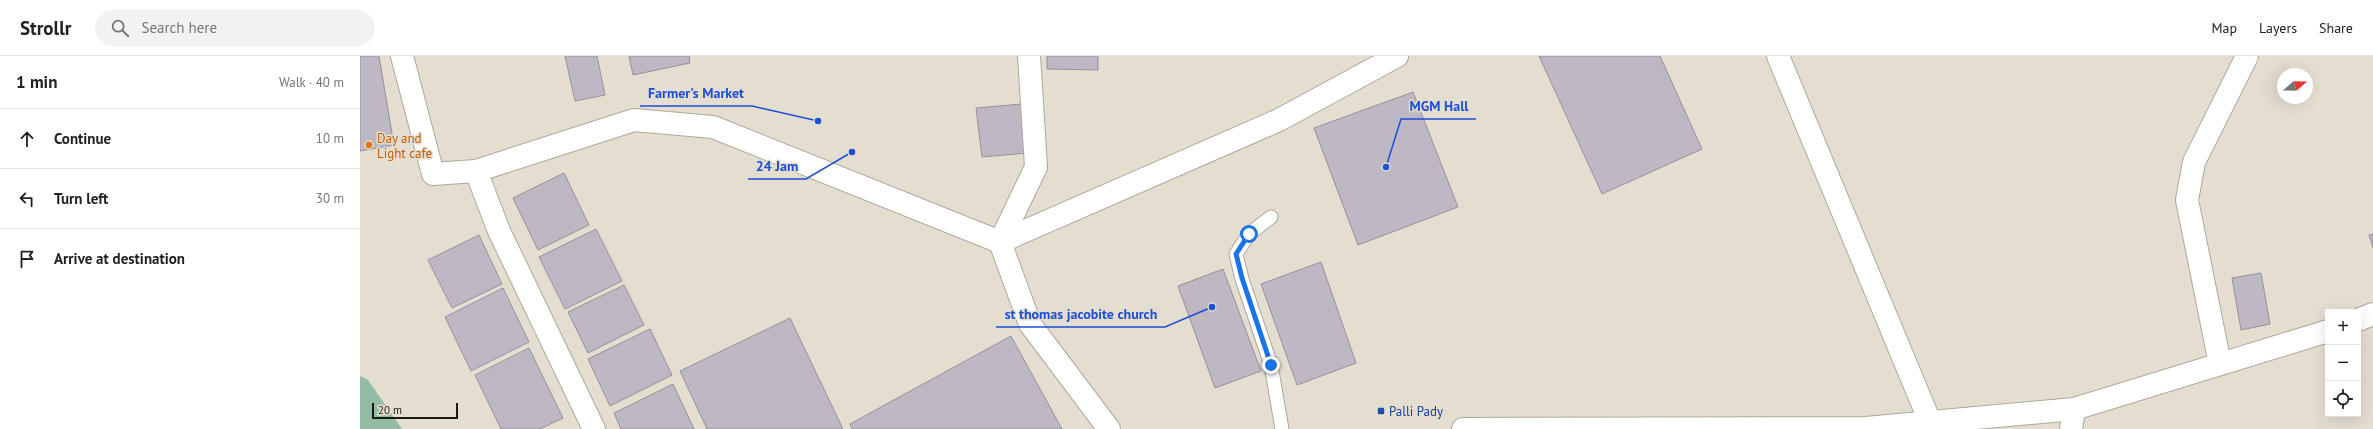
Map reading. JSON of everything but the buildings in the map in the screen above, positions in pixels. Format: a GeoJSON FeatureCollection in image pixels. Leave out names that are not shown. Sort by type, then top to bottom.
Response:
{"type":"FeatureCollection","features":[{"type":"Feature","properties":{"kind":"street"},"geometry":{"type":"LineString","coordinates":[[402,56],[433,174],[476,171],[634,120],[714,127],[1000,242],[1279,120],[1397,56]]}},
{"type":"Feature","properties":{"kind":"street"},"geometry":{"type":"LineString","coordinates":[[1029,56],[1036,167],[1000,242],[1030,324],[1109,429]]}},
{"type":"Feature","properties":{"kind":"street"},"geometry":{"type":"LineString","coordinates":[[1778,56],[1930,422]]}},
{"type":"Feature","properties":{"kind":"street"},"geometry":{"type":"LineString","coordinates":[[2220,364],[2187,200],[2194,162],[2241,60]]}},
{"type":"Feature","properties":{"kind":"street"},"geometry":{"type":"LineString","coordinates":[[476,171],[499,231],[588,427]]}},
{"type":"Feature","properties":{"kind":"street"},"geometry":{"type":"LineString","coordinates":[[2361,319],[2373,314]]}},
{"type":"Feature","properties":{"kind":"street"},"geometry":{"type":"LineString","coordinates":[[1462,429],[1866,428],[1930,422],[2072,419],[2220,364],[2325,332]]}},
{"type":"Feature","properties":{"kind":"lane"},"geometry":{"type":"LineString","coordinates":[[1271,217],[1249,234],[1236,254],[1242,278],[1271,365],[1282,429]]}},
{"type":"Feature","properties":{"kind":"green space"},"geometry":{"type":"Polygon","coordinates":[[[360,376],[368,380],[402,429],[360,429],[360,376]]]}},
{"type":"Feature","properties":{"kind":"place","name":"Farmer's Market"},"geometry":{"type":"Point","coordinates":[818,121]}},
{"type":"Feature","properties":{"kind":"place","name":"Day and Light cafe"},"geometry":{"type":"Point","coordinates":[369,145]}},
{"type":"Feature","properties":{"kind":"place","name":"24 Jam"},"geometry":{"type":"Point","coordinates":[852,152]}},
{"type":"Feature","properties":{"kind":"place","name":"MGM Hall"},"geometry":{"type":"Point","coordinates":[1386,167]}},
{"type":"Feature","properties":{"kind":"place","name":"st thomas jacobite church"},"geometry":{"type":"Point","coordinates":[1212,307]}},
{"type":"Feature","properties":{"kind":"place","name":"Palli Pady"},"geometry":{"type":"Point","coordinates":[1381,411]}},
{"type":"Feature","properties":{"kind":"route"},"geometry":{"type":"LineString","coordinates":[[1249,234],[1236,254],[1242,278],[1271,365]]}}]}
